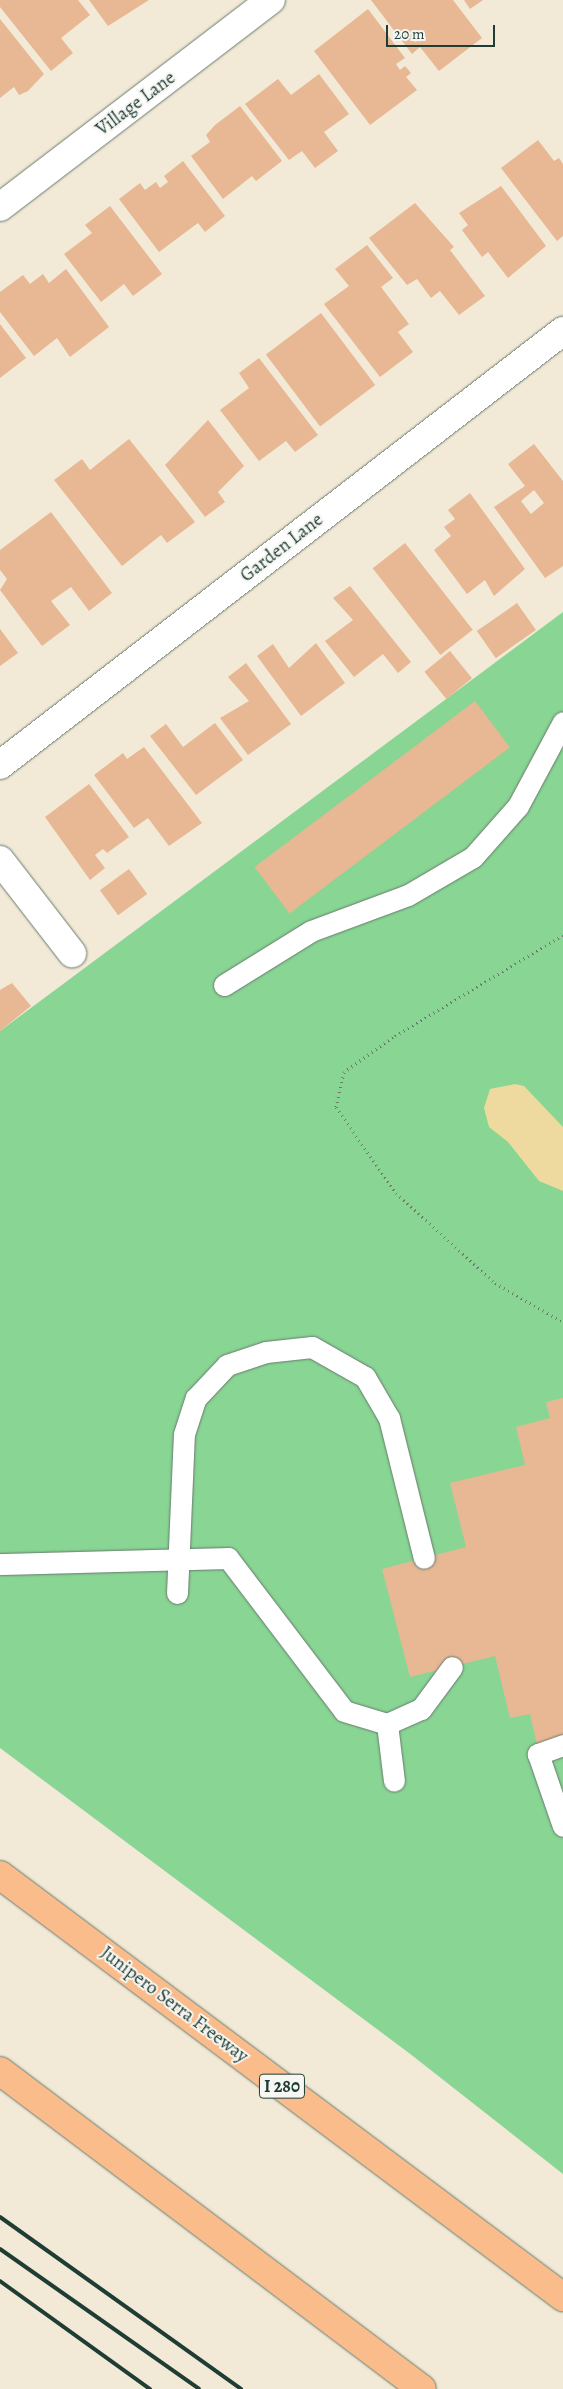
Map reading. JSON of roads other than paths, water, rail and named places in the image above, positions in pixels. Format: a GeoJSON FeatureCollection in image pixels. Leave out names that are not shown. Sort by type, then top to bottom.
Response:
{"type":"FeatureCollection","features":[{"type":"Feature","properties":{"kind":"highway","name":"Junipero Serra Freeway"},"geometry":{"type":"LineString","coordinates":[[0,1875],[563,2297]]}},
{"type":"Feature","properties":{"kind":"highway"},"geometry":{"type":"LineString","coordinates":[[0,2071],[422,2389]]}},
{"type":"Feature","properties":{"kind":"street","name":"Village Lane"},"geometry":{"type":"LineString","coordinates":[[0,207],[271,0]]}},
{"type":"Feature","properties":{"kind":"street","name":"Garden Lane"},"geometry":{"type":"LineString","coordinates":[[0,765],[563,331]]}},
{"type":"Feature","properties":{"kind":"street"},"geometry":{"type":"LineString","coordinates":[[0,860],[72,953]]}},
{"type":"Feature","properties":{"kind":"lane"},"geometry":{"type":"LineString","coordinates":[[224,985],[311,931],[408,895],[473,857],[518,806],[563,722]]}},
{"type":"Feature","properties":{"kind":"lane"},"geometry":{"type":"LineString","coordinates":[[177,1593],[184,1434],[196,1398],[227,1365],[266,1352],[312,1346],[365,1377],[388,1418],[424,1558]]}},
{"type":"Feature","properties":{"kind":"lane"},"geometry":{"type":"LineString","coordinates":[[0,1564],[228,1558],[344,1712],[387,1724],[421,1709],[452,1667]]}},
{"type":"Feature","properties":{"kind":"lane"},"geometry":{"type":"LineString","coordinates":[[387,1724],[394,1780]]}},
{"type":"Feature","properties":{"kind":"lane"},"geometry":{"type":"LineString","coordinates":[[563,1745],[538,1754],[563,1826]]}},
{"type":"Feature","properties":{"kind":"railway"},"geometry":{"type":"LineString","coordinates":[[0,2217],[241,2389]]}},
{"type":"Feature","properties":{"kind":"railway"},"geometry":{"type":"LineString","coordinates":[[0,2249],[199,2389]]}},
{"type":"Feature","properties":{"kind":"railway"},"geometry":{"type":"LineString","coordinates":[[0,2281],[150,2389]]}}]}
